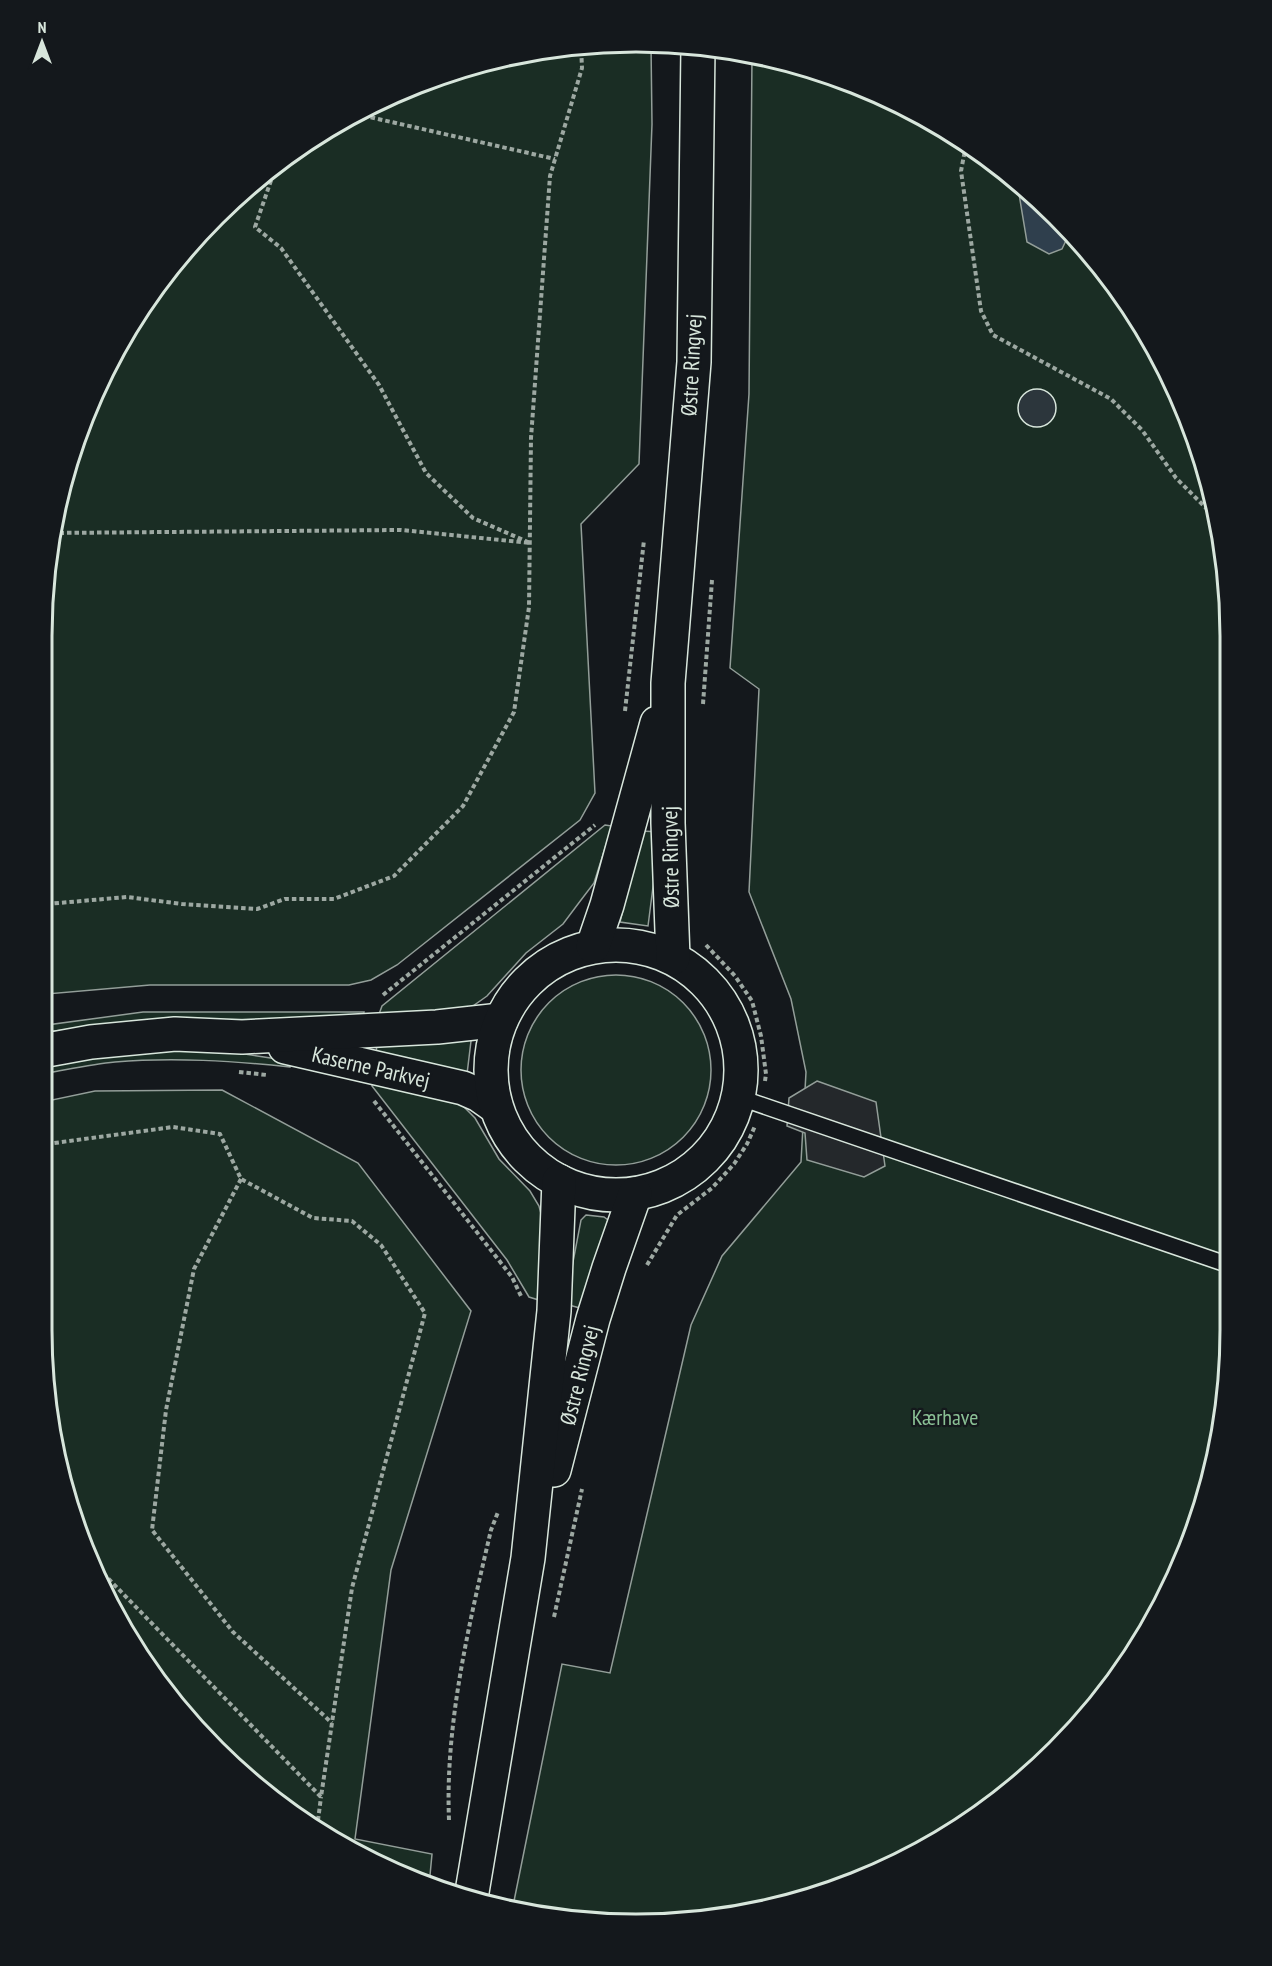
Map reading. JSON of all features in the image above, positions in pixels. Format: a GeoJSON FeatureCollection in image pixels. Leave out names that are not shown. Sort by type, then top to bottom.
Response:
{"type":"FeatureCollection","features":[{"type":"Feature","properties":{"kind":"main road","name":"Østre Ringvej"},"geometry":{"type":"LineString","coordinates":[[673,958],[668,823],[668,683],[694,362],[698,56]]}},
{"type":"Feature","properties":{"kind":"main road","name":"Østre Ringvej"},"geometry":{"type":"LineString","coordinates":[[593,946],[607,905],[668,683]]}},
{"type":"Feature","properties":{"kind":"main road"},"geometry":{"type":"LineString","coordinates":[[607,945],[647,948],[673,958],[693,971],[710,987],[724,1006],[734,1027],[740,1050],[741,1073],[738,1097],[728,1125],[712,1150],[690,1171],[664,1185],[635,1194],[596,1193],[559,1182],[535,1165],[514,1144],[496,1107],[491,1085],[490,1063],[501,1020],[518,991],[539,970],[565,955],[593,946],[607,945]]}},
{"type":"Feature","properties":{"kind":"main road","name":"Kaserne Parkvej"},"geometry":{"type":"LineString","coordinates":[[52,1049],[91,1042],[175,1034],[242,1037],[436,1027],[501,1020]]}},
{"type":"Feature","properties":{"kind":"main road","name":"Kaserne Parkvej"},"geometry":{"type":"LineString","coordinates":[[242,1037],[463,1088],[479,1095],[496,1107]]}},
{"type":"Feature","properties":{"kind":"main road","name":"Østre Ringvej"},"geometry":{"type":"LineString","coordinates":[[472,1890],[528,1558],[554,1311],[559,1182]]}},
{"type":"Feature","properties":{"kind":"main road","name":"Østre Ringvej"},"geometry":{"type":"LineString","coordinates":[[528,1558],[561,1447],[593,1319],[635,1194]]}},
{"type":"Feature","properties":{"kind":"lane"},"geometry":{"type":"LineString","coordinates":[[738,1097],[1220,1262]]}},
{"type":"Feature","properties":{"kind":"path"},"geometry":{"type":"LineString","coordinates":[[52,904],[127,897],[182,904],[257,909],[285,900],[334,900],[394,876],[462,806],[514,712],[529,607],[531,438],[550,176],[582,68],[581,55]]}},
{"type":"Feature","properties":{"kind":"path"},"geometry":{"type":"LineString","coordinates":[[370,117],[555,159]]}},
{"type":"Feature","properties":{"kind":"path"},"geometry":{"type":"LineString","coordinates":[[964,154],[961,171],[981,310],[993,335],[1111,399],[1142,430],[1176,478],[1205,507]]}},
{"type":"Feature","properties":{"kind":"path"},"geometry":{"type":"LineString","coordinates":[[271,181],[255,227],[281,248],[379,385],[426,473],[473,518],[530,543]]}},
{"type":"Feature","properties":{"kind":"path"},"geometry":{"type":"LineString","coordinates":[[62,533],[400,530],[530,543]]}},
{"type":"Feature","properties":{"kind":"path"},"geometry":{"type":"LineString","coordinates":[[624,722],[645,539]]}},
{"type":"Feature","properties":{"kind":"path"},"geometry":{"type":"LineString","coordinates":[[239,1072],[273,1076]]}},
{"type":"Feature","properties":{"kind":"path"},"geometry":{"type":"LineString","coordinates":[[52,1143],[173,1127],[220,1134],[242,1179],[313,1218],[352,1221],[381,1245],[425,1313],[352,1588],[318,1819]]}},
{"type":"Feature","properties":{"kind":"path"},"geometry":{"type":"LineString","coordinates":[[242,1179],[194,1269],[166,1410],[152,1530],[233,1632],[332,1723]]}},
{"type":"Feature","properties":{"kind":"path"},"geometry":{"type":"LineString","coordinates":[[552,1627],[582,1487]]}},
{"type":"Feature","properties":{"kind":"path"},"geometry":{"type":"LineString","coordinates":[[449,1828],[447,1789],[466,1642],[491,1530],[499,1509]]}},
{"type":"Feature","properties":{"kind":"path"},"geometry":{"type":"LineString","coordinates":[[109,1579],[321,1797]]}},
{"type":"Feature","properties":{"kind":"green space"},"geometry":{"type":"Polygon","coordinates":[[[651,53],[652,124],[639,464],[581,524],[595,793],[580,820],[397,965],[371,980],[349,985],[150,985],[52,994],[52,636],[57,560],[72,485],[83,448],[113,378],[131,344],[173,281],[223,223],[281,173],[344,131],[413,97],[485,72],[560,57],[651,53]]]}},
{"type":"Feature","properties":{"kind":"green space","name":"Kærhave"},"geometry":{"type":"Polygon","coordinates":[[[752,64],[824,83],[859,97],[928,131],[991,173],[1049,223],[1075,251],[1121,312],[1159,378],[1189,448],[1200,485],[1215,560],[1218,598],[1220,636],[1220,1330],[1215,1406],[1200,1481],[1189,1518],[1159,1588],[1141,1622],[1099,1685],[1075,1715],[1021,1769],[991,1793],[928,1835],[894,1853],[824,1883],[787,1894],[712,1909],[674,1912],[636,1914],[560,1909],[514,1900],[562,1664],[610,1673],[691,1325],[722,1256],[801,1162],[806,1072],[791,999],[749,892],[759,689],[730,668],[749,394],[752,64]]]}},
{"type":"Feature","properties":{"kind":"green space"},"geometry":{"type":"Polygon","coordinates":[[[605,825],[612,826],[594,883],[563,924],[526,953],[487,996],[470,1008],[378,1017],[382,1006],[605,825]]]}},
{"type":"Feature","properties":{"kind":"green space"},"geometry":{"type":"Polygon","coordinates":[[[642,831],[660,832],[648,926],[620,922],[642,831]]]}},
{"type":"Feature","properties":{"kind":"green space"},"geometry":{"type":"Polygon","coordinates":[[[616,975],[634,977],[652,983],[669,991],[683,1003],[695,1017],[703,1034],[709,1052],[711,1070],[709,1088],[703,1106],[695,1123],[683,1137],[669,1149],[652,1157],[634,1163],[616,1165],[598,1163],[580,1157],[563,1149],[549,1137],[537,1123],[529,1106],[523,1088],[521,1070],[523,1052],[529,1034],[537,1017],[549,1003],[563,991],[580,983],[598,977],[616,975]]]}},
{"type":"Feature","properties":{"kind":"green space"},"geometry":{"type":"Polygon","coordinates":[[[143,1012],[364,1012],[363,1019],[143,1020],[52,1031],[52,1024],[143,1012]]]}},
{"type":"Feature","properties":{"kind":"green space"},"geometry":{"type":"Polygon","coordinates":[[[469,1039],[471,1041],[467,1074],[376,1057],[377,1040],[469,1039]]]}},
{"type":"Feature","properties":{"kind":"green space"},"geometry":{"type":"Polygon","coordinates":[[[173,1051],[232,1052],[290,1061],[290,1067],[225,1061],[159,1060],[107,1063],[52,1072],[52,1063],[112,1055],[173,1051]]]}},
{"type":"Feature","properties":{"kind":"green space"},"geometry":{"type":"Polygon","coordinates":[[[372,1077],[456,1099],[475,1118],[499,1159],[530,1191],[539,1206],[546,1233],[542,1301],[529,1297],[507,1260],[372,1086],[372,1077]]]}},
{"type":"Feature","properties":{"kind":"green space"},"geometry":{"type":"Polygon","coordinates":[[[222,1090],[358,1163],[471,1311],[391,1570],[355,1839],[432,1854],[430,1876],[378,1853],[312,1815],[251,1769],[223,1743],[197,1715],[151,1654],[131,1622],[97,1553],[83,1518],[64,1444],[57,1406],[52,1330],[52,1100],[95,1091],[222,1090]]]}},
{"type":"Feature","properties":{"kind":"green space"},"geometry":{"type":"Polygon","coordinates":[[[586,1215],[604,1217],[608,1220],[580,1308],[565,1304],[581,1220],[586,1215]]]}},
{"type":"Feature","properties":{"kind":"shaded area"},"geometry":{"type":"Polygon","coordinates":[[[817,1081],[876,1102],[885,1166],[864,1177],[807,1160],[805,1133],[787,1126],[789,1098],[817,1081]]]}},
{"type":"Feature","properties":{"kind":"water"},"geometry":{"type":"Polygon","coordinates":[[[1019,196],[1066,241],[1062,249],[1049,254],[1027,242],[1019,196]]]}},
{"type":"Feature","properties":{"kind":"building"},"geometry":{"type":"Polygon","coordinates":[[[1037,389],[1051,394],[1056,408],[1051,422],[1037,427],[1023,422],[1018,408],[1023,394],[1037,389]]]}}]}
